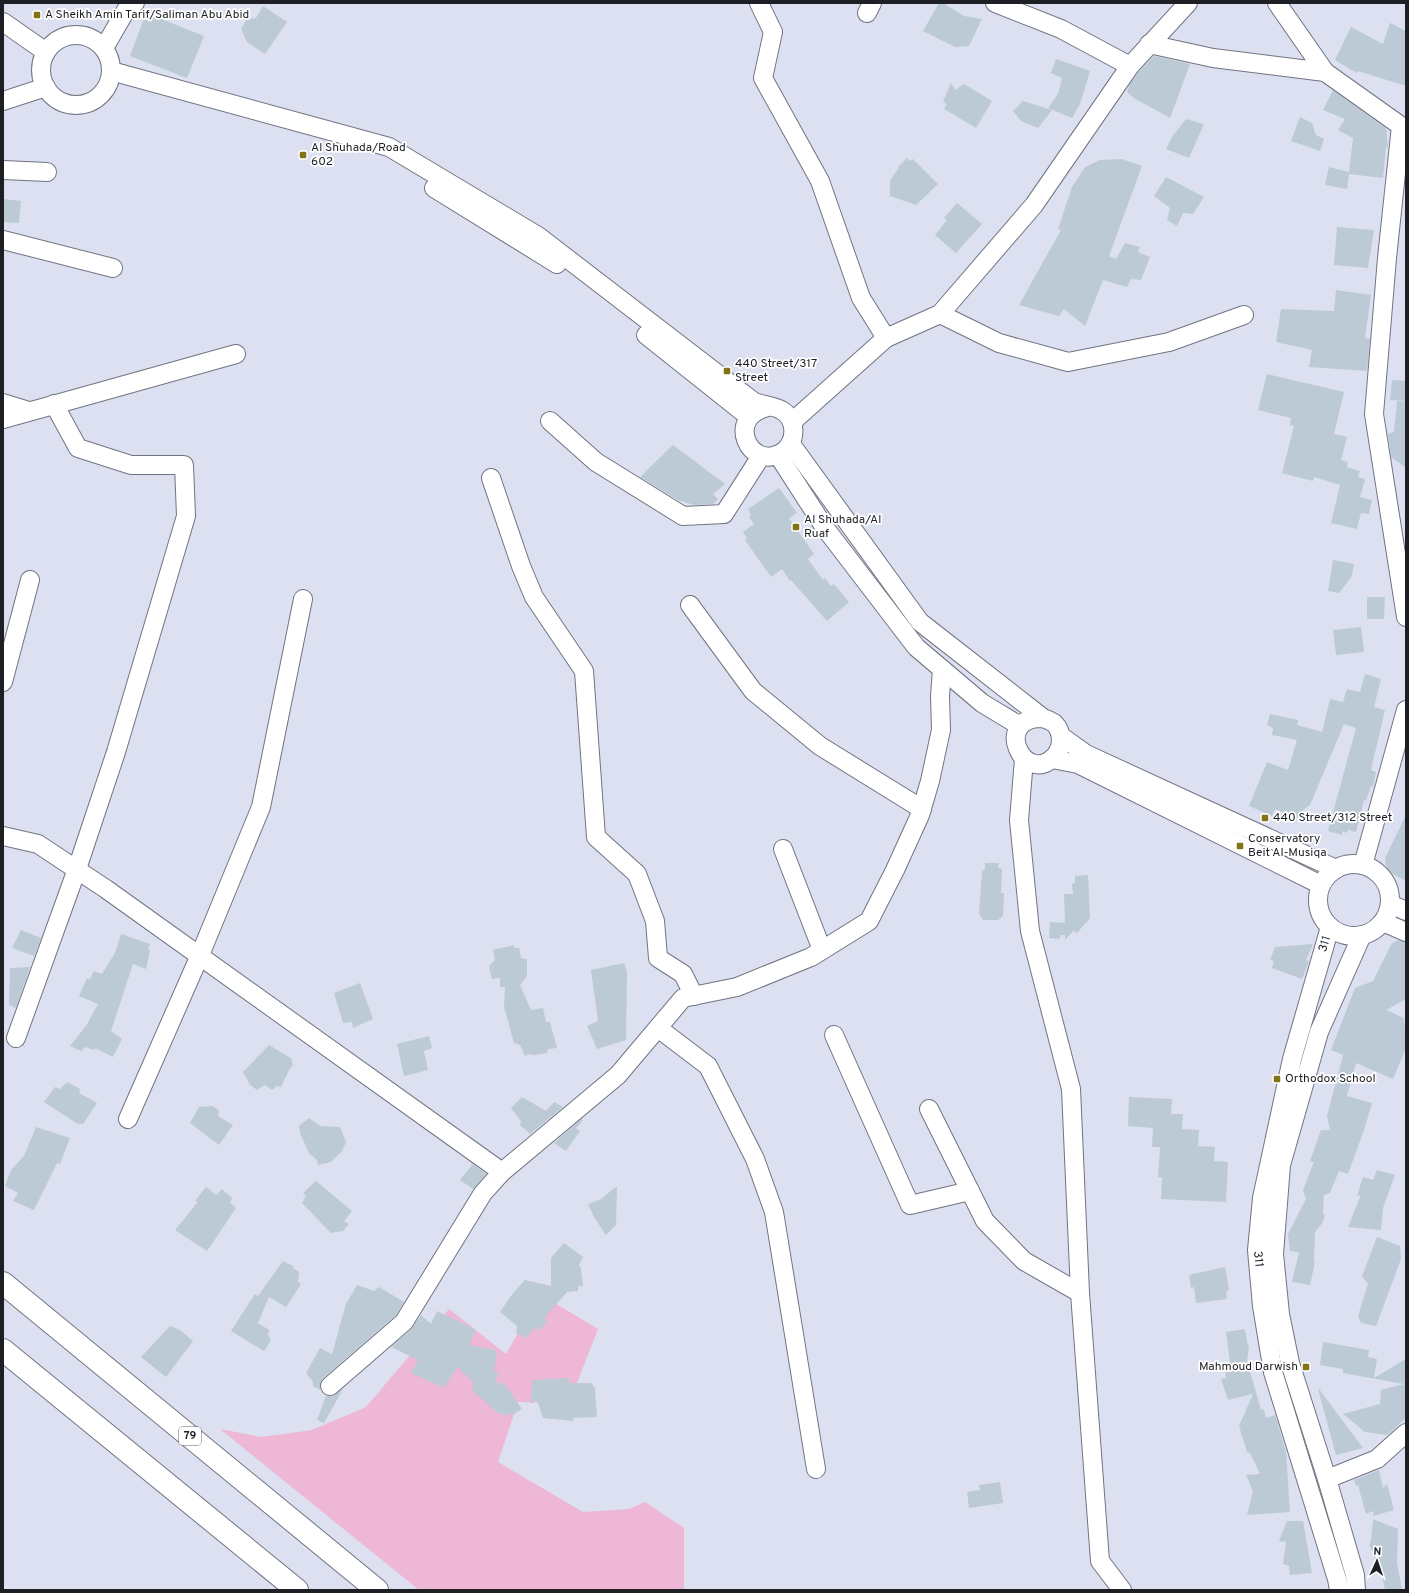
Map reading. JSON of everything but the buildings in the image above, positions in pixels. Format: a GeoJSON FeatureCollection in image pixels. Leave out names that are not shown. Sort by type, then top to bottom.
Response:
{"type":"FeatureCollection","features":[{"type":"Feature","properties":{"kind":"highway","name":"79"},"geometry":{"type":"LineString","coordinates":[[3,1283],[377,1590]]}},
{"type":"Feature","properties":{"kind":"highway"},"geometry":{"type":"LineString","coordinates":[[3,1350],[297,1590]]}},
{"type":"Feature","properties":{"kind":"street"},"geometry":{"type":"LineString","coordinates":[[104,48],[126,10],[135,3]]}},
{"type":"Feature","properties":{"kind":"street"},"geometry":{"type":"LineString","coordinates":[[758,3],[773,32],[763,78],[820,181],[861,298],[886,338]]}},
{"type":"Feature","properties":{"kind":"street"},"geometry":{"type":"LineString","coordinates":[[995,3],[1061,29],[1130,66]]}},
{"type":"Feature","properties":{"kind":"street"},"geometry":{"type":"LineString","coordinates":[[792,422],[886,338],[940,314],[1034,205],[1130,66],[1188,3]]}},
{"type":"Feature","properties":{"kind":"street"},"geometry":{"type":"LineString","coordinates":[[1277,3],[1325,72],[1401,126],[1387,258],[1374,414],[1406,617]]}},
{"type":"Feature","properties":{"kind":"street"},"geometry":{"type":"LineString","coordinates":[[3,22],[46,52]]}},
{"type":"Feature","properties":{"kind":"street"},"geometry":{"type":"LineString","coordinates":[[71,35],[83,35],[95,40],[104,48],[110,59],[110,77],[100,95],[90,102],[78,105],[64,103],[54,96],[46,87],[41,75],[41,63],[50,46],[59,39],[71,35]]}},
{"type":"Feature","properties":{"kind":"street"},"geometry":{"type":"LineString","coordinates":[[1149,44],[1213,58],[1325,72]]}},
{"type":"Feature","properties":{"kind":"street"},"geometry":{"type":"LineString","coordinates":[[110,77],[389,147],[538,236],[754,402],[780,409],[792,422],[794,435],[777,451],[724,514],[683,516],[596,462],[550,421]]}},
{"type":"Feature","properties":{"kind":"street"},"geometry":{"type":"LineString","coordinates":[[110,77],[368,148],[559,265],[749,417]]}},
{"type":"Feature","properties":{"kind":"street"},"geometry":{"type":"LineString","coordinates":[[3,101],[46,87]]}},
{"type":"Feature","properties":{"kind":"street"},"geometry":{"type":"LineString","coordinates":[[3,170],[47,172]]}},
{"type":"Feature","properties":{"kind":"street"},"geometry":{"type":"LineString","coordinates":[[3,240],[114,268]]}},
{"type":"Feature","properties":{"kind":"street"},"geometry":{"type":"LineString","coordinates":[[940,314],[999,343],[1068,362],[1169,342],[1244,315]]}},
{"type":"Feature","properties":{"kind":"street"},"geometry":{"type":"LineString","coordinates":[[3,419],[236,354]]}},
{"type":"Feature","properties":{"kind":"street"},"geometry":{"type":"LineString","coordinates":[[3,403],[29,411]]}},
{"type":"Feature","properties":{"kind":"street"},"geometry":{"type":"LineString","coordinates":[[16,1038],[77,869],[116,752],[186,516],[184,465],[131,465],[78,448],[54,404]]}},
{"type":"Feature","properties":{"kind":"street"},"geometry":{"type":"LineString","coordinates":[[768,407],[759,409],[749,417],[744,429],[746,442],[750,449],[777,451],[920,622],[1043,718],[1053,723],[1061,736],[1061,746],[1052,759]]}},
{"type":"Feature","properties":{"kind":"street"},"geometry":{"type":"LineString","coordinates":[[777,451],[825,528],[916,647],[982,702],[1020,726]]}},
{"type":"Feature","properties":{"kind":"street"},"geometry":{"type":"LineString","coordinates":[[491,478],[521,566],[534,597],[584,671],[596,837],[637,874],[654,921],[658,958],[683,974],[694,996]]}},
{"type":"Feature","properties":{"kind":"street"},"geometry":{"type":"LineString","coordinates":[[3,682],[30,580]]}},
{"type":"Feature","properties":{"kind":"street"},"geometry":{"type":"LineString","coordinates":[[128,1119],[200,955],[261,807],[303,600]]}},
{"type":"Feature","properties":{"kind":"street"},"geometry":{"type":"LineString","coordinates":[[690,605],[754,691],[820,746],[922,810]]}},
{"type":"Feature","properties":{"kind":"street"},"geometry":{"type":"LineString","coordinates":[[330,1386],[404,1322],[484,1193],[502,1172],[618,1075],[683,998],[737,987],[812,957],[869,921],[895,870],[922,810],[941,730],[940,696],[942,669]]}},
{"type":"Feature","properties":{"kind":"street"},"geometry":{"type":"LineString","coordinates":[[1363,865],[1406,710]]}},
{"type":"Feature","properties":{"kind":"street"},"geometry":{"type":"LineString","coordinates":[[1043,718],[1027,720],[1020,726],[1016,733],[1016,748],[1024,759],[1039,763],[1052,759],[1078,764],[1321,885]]}},
{"type":"Feature","properties":{"kind":"street"},"geometry":{"type":"LineString","coordinates":[[1061,736],[1086,754],[1336,869]]}},
{"type":"Feature","properties":{"kind":"street"},"geometry":{"type":"LineString","coordinates":[[1024,759],[1019,820],[1030,931],[1072,1089],[1080,1294],[1100,1561],[1122,1590]]}},
{"type":"Feature","properties":{"kind":"street"},"geometry":{"type":"LineString","coordinates":[[3,836],[38,844],[77,869],[200,955],[502,1172]]}},
{"type":"Feature","properties":{"kind":"street"},"geometry":{"type":"LineString","coordinates":[[783,849],[822,950]]}},
{"type":"Feature","properties":{"kind":"street"},"geometry":{"type":"LineString","coordinates":[[1351,864],[1363,865],[1376,871],[1385,880],[1398,907],[1389,911],[1383,922],[1374,930],[1362,935],[1354,936],[1341,934],[1330,927],[1325,921],[1320,910],[1318,898],[1321,885],[1326,877],[1336,869],[1351,864]]}},
{"type":"Feature","properties":{"kind":"street"},"geometry":{"type":"LineString","coordinates":[[1383,922],[1406,932]]}},
{"type":"Feature","properties":{"kind":"street","name":"311"},"geometry":{"type":"LineString","coordinates":[[1330,927],[1292,1059],[1262,1198],[1257,1250],[1262,1306],[1273,1372],[1336,1586]]}},
{"type":"Feature","properties":{"kind":"street","name":"311"},"geometry":{"type":"LineString","coordinates":[[1356,1590],[1355,1575],[1327,1479],[1290,1363],[1280,1314],[1274,1254],[1281,1165],[1319,1032],[1362,935]]}},
{"type":"Feature","properties":{"kind":"street"},"geometry":{"type":"LineString","coordinates":[[658,1028],[708,1066],[757,1166],[774,1212],[816,1469]]}},
{"type":"Feature","properties":{"kind":"street"},"geometry":{"type":"LineString","coordinates":[[834,1035],[910,1205],[970,1191]]}},
{"type":"Feature","properties":{"kind":"street"},"geometry":{"type":"LineString","coordinates":[[929,1108],[985,1221],[1024,1261],[1080,1294]]}},
{"type":"Feature","properties":{"kind":"street"},"geometry":{"type":"LineString","coordinates":[[1327,1479],[1377,1459],[1406,1433]]}},
{"type":"Feature","properties":{"kind":"shaded area"},"geometry":{"type":"Polygon","coordinates":[[[540,1294],[598,1329],[569,1403],[518,1402],[498,1462],[583,1512],[629,1509],[645,1502],[684,1528],[684,1590],[419,1590],[220,1429],[261,1437],[312,1430],[366,1407],[449,1309],[506,1354],[540,1294]]]}},
{"type":"Feature","properties":{"kind":"place","name":"A Sheikh Amin Tarif/Saliman Abu Abid"},"geometry":{"type":"Point","coordinates":[37,15]}},
{"type":"Feature","properties":{"kind":"place","name":"Al Shuhada/Road 602"},"geometry":{"type":"Point","coordinates":[303,155]}},
{"type":"Feature","properties":{"kind":"place","name":"440 Street/317 Street"},"geometry":{"type":"Point","coordinates":[727,371]}},
{"type":"Feature","properties":{"kind":"place","name":"Al Shuhada/Al Ruaf"},"geometry":{"type":"Point","coordinates":[796,527]}},
{"type":"Feature","properties":{"kind":"place","name":"440 Street/312 Street"},"geometry":{"type":"Point","coordinates":[1265,818]}},
{"type":"Feature","properties":{"kind":"place","name":"Conservatory Beit Al-Musiqa"},"geometry":{"type":"Point","coordinates":[1240,846]}},
{"type":"Feature","properties":{"kind":"place","name":"Orthodox School"},"geometry":{"type":"Point","coordinates":[1277,1079]}},
{"type":"Feature","properties":{"kind":"place","name":"Mahmoud Darwish"},"geometry":{"type":"Point","coordinates":[1306,1367]}}]}
